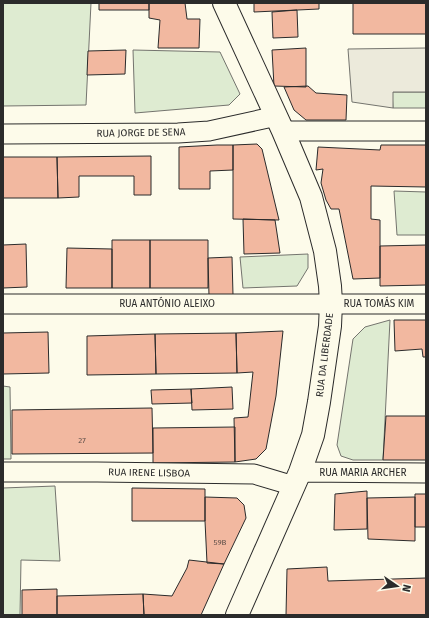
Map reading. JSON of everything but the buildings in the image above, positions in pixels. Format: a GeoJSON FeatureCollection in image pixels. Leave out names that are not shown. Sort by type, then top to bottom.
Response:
{"type":"FeatureCollection","features":[{"type":"Feature","properties":{"kind":"street","name":"RUA DA LIBERDADE"},"geometry":{"type":"LineString","coordinates":[[224,3],[280,124],[311,197],[325,251],[331,303],[330,326],[313,435],[297,479],[237,615]]}},
{"type":"Feature","properties":{"kind":"street","name":"RUA JORGE DE SENA"},"geometry":{"type":"LineString","coordinates":[[3,134],[178,133],[280,124],[426,131]]}},
{"type":"Feature","properties":{"kind":"street","name":"RUA TOMÁS KIM"},"geometry":{"type":"LineString","coordinates":[[331,303],[426,304]]}},
{"type":"Feature","properties":{"kind":"street","name":"RUA ANTÓNIO ALEIXO"},"geometry":{"type":"LineString","coordinates":[[3,304],[331,303]]}},
{"type":"Feature","properties":{"kind":"street","name":"RUA IRENE LISBOA"},"geometry":{"type":"LineString","coordinates":[[3,472],[254,474],[297,479]]}},
{"type":"Feature","properties":{"kind":"street","name":"RUA MARIA ARCHER"},"geometry":{"type":"LineString","coordinates":[[297,479],[426,473]]}},
{"type":"Feature","properties":{"kind":"green space"},"geometry":{"type":"Polygon","coordinates":[[[3,3],[91,3],[86,105],[3,106],[3,3]]]}},
{"type":"Feature","properties":{"kind":"green space"},"geometry":{"type":"Polygon","coordinates":[[[133,50],[220,52],[240,94],[229,105],[135,113],[133,50]]]}},
{"type":"Feature","properties":{"kind":"green space"},"geometry":{"type":"Polygon","coordinates":[[[392,92],[426,92],[426,108],[393,108],[392,92]]]}},
{"type":"Feature","properties":{"kind":"green space"},"geometry":{"type":"Polygon","coordinates":[[[394,191],[426,192],[426,235],[397,235],[394,191]]]}},
{"type":"Feature","properties":{"kind":"green space"},"geometry":{"type":"Polygon","coordinates":[[[308,254],[308,268],[297,286],[243,288],[240,257],[308,254]]]}},
{"type":"Feature","properties":{"kind":"green space"},"geometry":{"type":"Polygon","coordinates":[[[390,320],[383,460],[353,460],[341,456],[337,445],[353,339],[365,327],[390,320]]]}},
{"type":"Feature","properties":{"kind":"green space"},"geometry":{"type":"Polygon","coordinates":[[[3,386],[10,387],[11,459],[3,459],[3,386]]]}},
{"type":"Feature","properties":{"kind":"green space"},"geometry":{"type":"Polygon","coordinates":[[[55,486],[60,561],[21,560],[20,615],[3,615],[3,488],[55,486]]]}},
{"type":"Feature","properties":{"kind":"shaded area"},"geometry":{"type":"Polygon","coordinates":[[[426,48],[426,92],[393,92],[393,108],[352,102],[348,49],[426,48]]]}}]}
